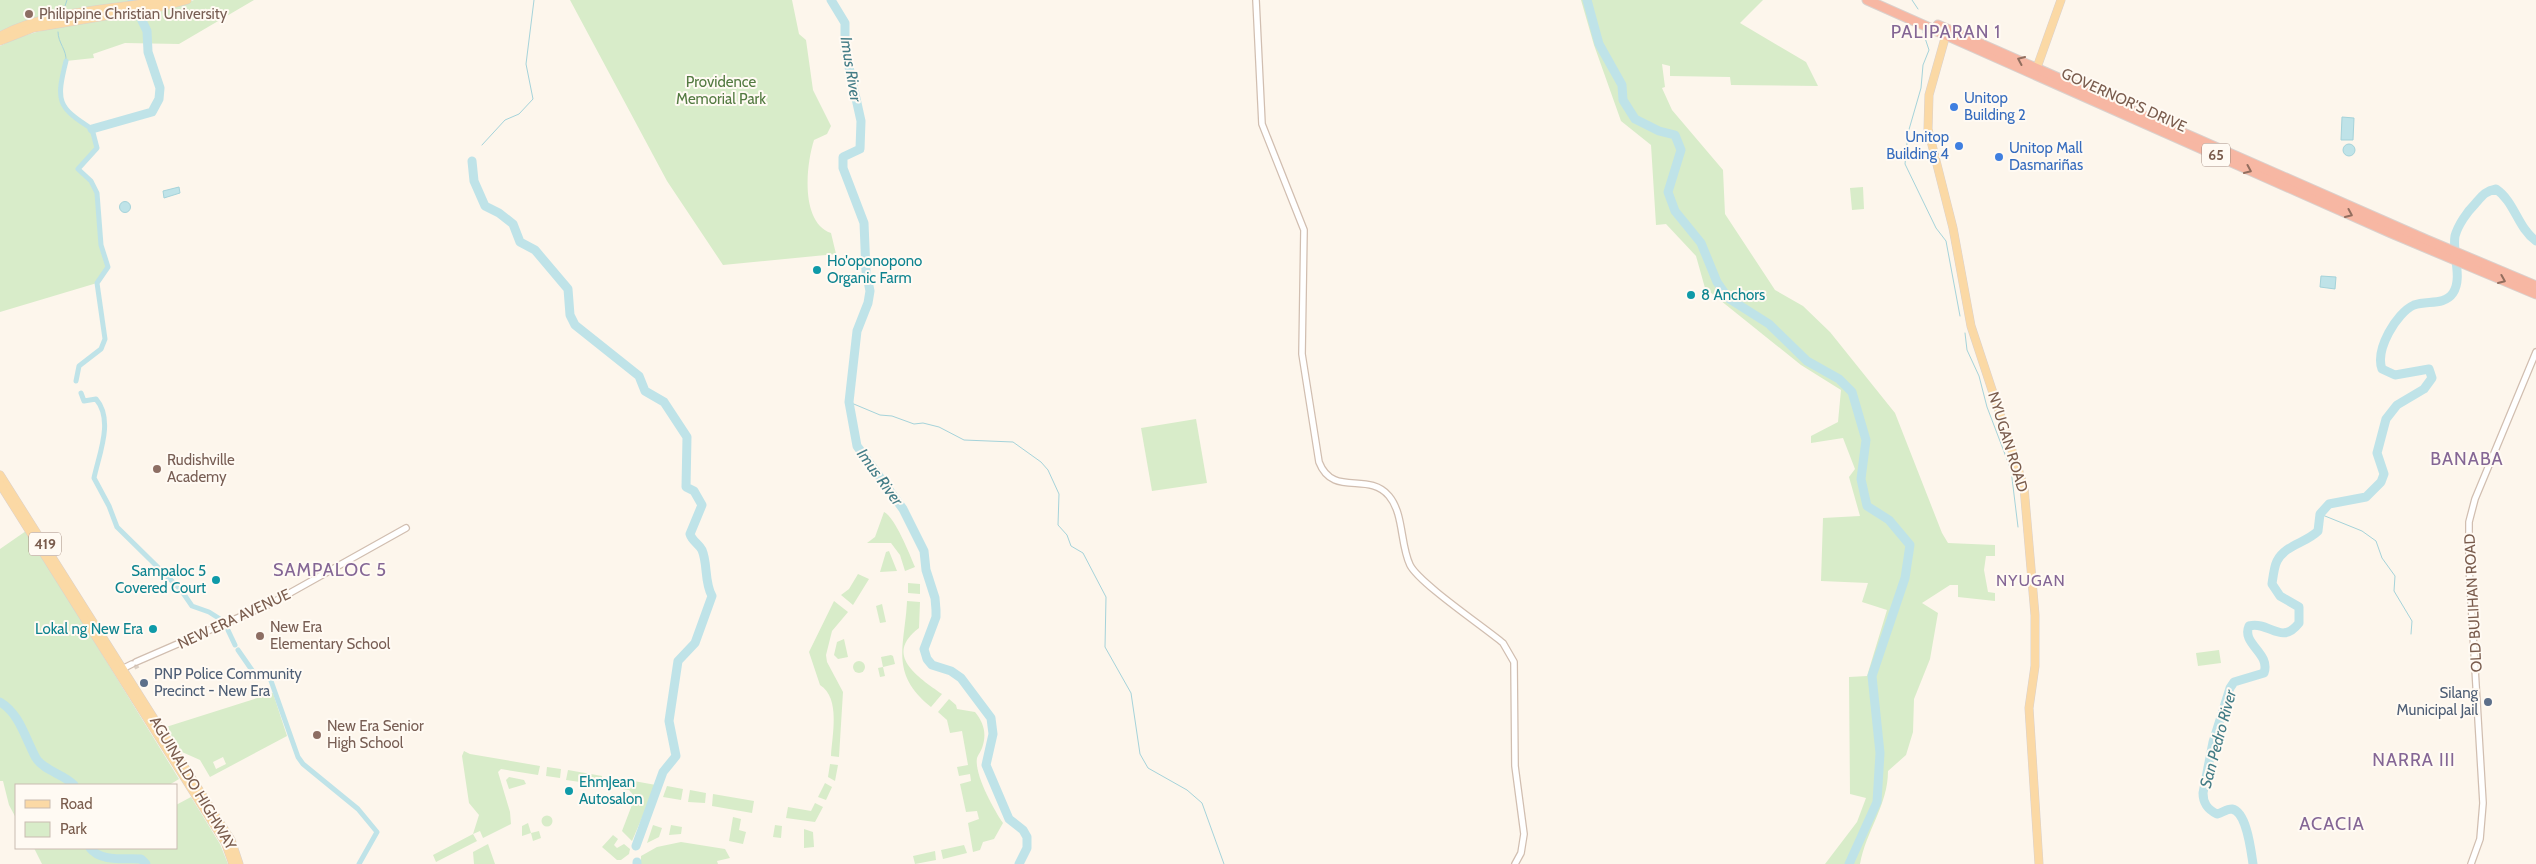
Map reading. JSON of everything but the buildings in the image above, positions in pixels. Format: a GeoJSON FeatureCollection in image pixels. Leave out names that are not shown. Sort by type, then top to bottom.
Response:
{"type":"FeatureCollection","features":[{"type":"Feature","properties":{"kind":"highway","name":"GOVERNOR'S DRIVE"},"geometry":{"type":"LineString","coordinates":[[1867,0],[2036,71],[2469,262],[2536,294]]}},
{"type":"Feature","properties":{"kind":"highway","name":"GOVERNOR'S DRIVE"},"geometry":{"type":"LineString","coordinates":[[1881,0],[1947,32]]}},
{"type":"Feature","properties":{"kind":"highway","name":"GOVERNOR'S DRIVE"},"geometry":{"type":"LineString","coordinates":[[2469,262],[2536,286]]}},
{"type":"Feature","properties":{"kind":"main road"},"geometry":{"type":"LineString","coordinates":[[144,7],[165,0]]}},
{"type":"Feature","properties":{"kind":"main road"},"geometry":{"type":"LineString","coordinates":[[0,36],[31,22],[187,0]]}},
{"type":"Feature","properties":{"kind":"main road"},"geometry":{"type":"LineString","coordinates":[[2036,71],[2061,0]]}},
{"type":"Feature","properties":{"kind":"main road"},"geometry":{"type":"LineString","coordinates":[[0,41],[32,28],[123,10]]}},
{"type":"Feature","properties":{"kind":"main road","name":"NYUGAN ROAD"},"geometry":{"type":"LineString","coordinates":[[1947,32],[1929,95],[1929,135],[1953,228],[1973,333],[2024,487],[2035,615],[2035,666],[2029,708],[2039,864]]}},
{"type":"Feature","properties":{"kind":"main road","name":"AGUINALDO HIGHWAY"},"geometry":{"type":"LineString","coordinates":[[0,474],[125,669],[154,723],[225,842],[233,864]]}},
{"type":"Feature","properties":{"kind":"main road","name":"AGUINALDO HIGHWAY"},"geometry":{"type":"LineString","coordinates":[[0,484],[231,840],[239,864]]}},
{"type":"Feature","properties":{"kind":"street"},"geometry":{"type":"LineString","coordinates":[[1256,0],[1262,124],[1304,230],[1302,354],[1319,462],[1326,475],[1334,481],[1371,485],[1389,496],[1396,509],[1412,570],[1498,639],[1511,653],[1515,674],[1517,786],[1524,834],[1521,853],[1514,864]]}},
{"type":"Feature","properties":{"kind":"street","name":"OLD BULIHAN ROAD"},"geometry":{"type":"LineString","coordinates":[[2471,864],[2480,839],[2483,803],[2469,568],[2470,522],[2478,491],[2536,352]]}},
{"type":"Feature","properties":{"kind":"street","name":"NEW ERA AVENUE"},"geometry":{"type":"LineString","coordinates":[[125,669],[280,598],[406,528]]}},
{"type":"Feature","properties":{"kind":"green space","name":"Philippine Christian University"},"geometry":{"type":"Polygon","coordinates":[[[0,0],[140,0],[40,17],[0,31],[0,0]]]}},
{"type":"Feature","properties":{"kind":"green space"},"geometry":{"type":"Polygon","coordinates":[[[194,0],[254,0],[179,44],[125,43],[93,54],[94,58],[66,61],[61,85],[62,102],[72,115],[92,129],[97,148],[78,169],[91,181],[97,193],[101,245],[108,267],[97,283],[0,312],[0,46],[23,36],[47,29],[146,14],[194,0]]]}},
{"type":"Feature","properties":{"kind":"green space","name":"Providence Memorial Park"},"geometry":{"type":"Polygon","coordinates":[[[570,0],[792,0],[799,34],[806,40],[813,90],[831,126],[827,134],[814,140],[811,151],[808,178],[810,205],[814,217],[821,227],[831,233],[836,254],[723,265],[667,181],[570,0]]]}},
{"type":"Feature","properties":{"kind":"green space"},"geometry":{"type":"Polygon","coordinates":[[[1581,0],[1763,0],[1740,23],[1806,62],[1818,86],[1731,85],[1730,77],[1670,76],[1670,66],[1662,64],[1665,87],[1662,88],[1672,110],[1723,170],[1725,214],[1775,290],[1803,306],[1830,332],[1895,413],[1942,533],[1948,543],[1995,545],[1995,556],[1986,556],[1984,570],[1988,592],[1995,593],[1995,601],[1958,597],[1958,585],[1950,585],[1922,603],[1938,613],[1930,659],[1914,699],[1913,732],[1906,755],[1888,771],[1881,807],[1867,840],[1860,864],[1825,864],[1857,822],[1866,798],[1850,794],[1849,677],[1867,676],[1887,610],[1862,602],[1868,583],[1821,581],[1823,518],[1860,516],[1849,477],[1855,469],[1843,438],[1811,443],[1811,436],[1838,422],[1841,390],[1801,365],[1705,288],[1696,256],[1666,224],[1656,225],[1651,145],[1621,121],[1594,45],[1581,0]]]}},
{"type":"Feature","properties":{"kind":"green space"},"geometry":{"type":"Polygon","coordinates":[[[1863,187],[1864,209],[1852,210],[1850,188],[1863,187]]]}},
{"type":"Feature","properties":{"kind":"green space"},"geometry":{"type":"Polygon","coordinates":[[[1196,419],[1207,483],[1152,491],[1141,428],[1196,419]]]}},
{"type":"Feature","properties":{"kind":"green space"},"geometry":{"type":"Polygon","coordinates":[[[884,512],[897,528],[915,567],[905,571],[900,555],[891,543],[867,543],[875,537],[884,512]]]}},
{"type":"Feature","properties":{"kind":"green space"},"geometry":{"type":"Polygon","coordinates":[[[26,531],[179,779],[171,784],[15,784],[15,816],[9,805],[3,781],[0,781],[0,549],[26,531]]]}},
{"type":"Feature","properties":{"kind":"green space"},"geometry":{"type":"Polygon","coordinates":[[[889,551],[897,571],[880,572],[886,552],[889,551]]]}},
{"type":"Feature","properties":{"kind":"green space"},"geometry":{"type":"Polygon","coordinates":[[[858,574],[869,579],[853,605],[841,595],[849,589],[858,574]]]}},
{"type":"Feature","properties":{"kind":"green space"},"geometry":{"type":"Polygon","coordinates":[[[908,583],[920,584],[920,594],[908,593],[908,583]]]}},
{"type":"Feature","properties":{"kind":"green space"},"geometry":{"type":"Polygon","coordinates":[[[834,601],[848,612],[832,631],[826,655],[827,662],[843,692],[839,757],[831,756],[834,718],[831,699],[827,691],[820,685],[809,652],[834,601]]]}},
{"type":"Feature","properties":{"kind":"green space"},"geometry":{"type":"Polygon","coordinates":[[[907,601],[920,602],[919,628],[909,638],[904,647],[904,656],[908,665],[915,673],[942,694],[931,707],[918,695],[909,682],[904,670],[903,645],[907,601]]]}},
{"type":"Feature","properties":{"kind":"green space"},"geometry":{"type":"Polygon","coordinates":[[[882,604],[886,622],[880,623],[876,606],[882,604]]]}},
{"type":"Feature","properties":{"kind":"green space"},"geometry":{"type":"Polygon","coordinates":[[[844,639],[848,657],[838,659],[834,655],[837,642],[844,639]]]}},
{"type":"Feature","properties":{"kind":"green space"},"geometry":{"type":"Polygon","coordinates":[[[2219,650],[2221,663],[2198,666],[2196,653],[2219,650]]]}},
{"type":"Feature","properties":{"kind":"green space"},"geometry":{"type":"Polygon","coordinates":[[[893,656],[895,664],[883,667],[881,657],[893,656]]]}},
{"type":"Feature","properties":{"kind":"green space"},"geometry":{"type":"Polygon","coordinates":[[[859,661],[865,667],[859,673],[853,667],[859,661]]]}},
{"type":"Feature","properties":{"kind":"green space"},"geometry":{"type":"Polygon","coordinates":[[[883,667],[885,676],[880,677],[878,668],[883,667]]]}},
{"type":"Feature","properties":{"kind":"green space"},"geometry":{"type":"Polygon","coordinates":[[[273,693],[287,736],[210,777],[200,760],[182,752],[166,727],[273,693]],[[223,757],[213,762],[216,769],[226,764],[223,757]]]}},
{"type":"Feature","properties":{"kind":"green space"},"geometry":{"type":"Polygon","coordinates":[[[949,699],[956,705],[957,709],[975,712],[981,720],[984,738],[977,758],[977,765],[990,801],[1003,823],[994,839],[983,842],[980,850],[973,852],[968,823],[979,819],[977,811],[966,812],[960,784],[971,781],[970,774],[959,776],[957,767],[968,765],[962,731],[950,733],[947,720],[938,712],[949,699]]]}},
{"type":"Feature","properties":{"kind":"green space"},"geometry":{"type":"Polygon","coordinates":[[[464,751],[470,754],[540,766],[538,775],[501,769],[498,772],[510,812],[511,824],[483,838],[480,831],[473,834],[479,815],[469,803],[462,756],[464,751]]]}},
{"type":"Feature","properties":{"kind":"green space"},"geometry":{"type":"Polygon","coordinates":[[[830,764],[838,765],[835,781],[828,777],[830,764]]]}},
{"type":"Feature","properties":{"kind":"green space"},"geometry":{"type":"Polygon","coordinates":[[[547,767],[561,769],[560,778],[546,776],[547,767]]]}},
{"type":"Feature","properties":{"kind":"green space"},"geometry":{"type":"Polygon","coordinates":[[[568,770],[602,776],[601,785],[566,780],[568,770]]]}},
{"type":"Feature","properties":{"kind":"green space"},"geometry":{"type":"Polygon","coordinates":[[[509,777],[524,780],[526,784],[509,789],[506,780],[509,777]]]}},
{"type":"Feature","properties":{"kind":"green space"},"geometry":{"type":"Polygon","coordinates":[[[617,778],[656,785],[632,841],[622,831],[635,797],[629,790],[615,788],[617,778]]]}},
{"type":"Feature","properties":{"kind":"green space"},"geometry":{"type":"Polygon","coordinates":[[[825,783],[832,787],[826,800],[818,797],[825,783]]]}},
{"type":"Feature","properties":{"kind":"green space"},"geometry":{"type":"Polygon","coordinates":[[[667,786],[683,789],[681,800],[663,797],[667,786]]]}},
{"type":"Feature","properties":{"kind":"green space"},"geometry":{"type":"Polygon","coordinates":[[[690,790],[706,793],[705,803],[688,802],[690,790]]]}},
{"type":"Feature","properties":{"kind":"green space"},"geometry":{"type":"Polygon","coordinates":[[[713,794],[754,801],[752,813],[712,806],[713,794]]]}},
{"type":"Feature","properties":{"kind":"green space"},"geometry":{"type":"Polygon","coordinates":[[[191,797],[220,844],[228,864],[42,864],[34,849],[178,849],[178,804],[191,797]]]}},
{"type":"Feature","properties":{"kind":"green space"},"geometry":{"type":"Polygon","coordinates":[[[815,803],[823,807],[815,822],[786,818],[788,807],[811,811],[815,803]]]}},
{"type":"Feature","properties":{"kind":"green space"},"geometry":{"type":"Polygon","coordinates":[[[547,815],[553,821],[547,827],[541,821],[547,815]]]}},
{"type":"Feature","properties":{"kind":"green space"},"geometry":{"type":"Polygon","coordinates":[[[733,817],[741,819],[739,830],[746,832],[743,844],[729,841],[733,817]]]}},
{"type":"Feature","properties":{"kind":"green space"},"geometry":{"type":"Polygon","coordinates":[[[528,823],[531,833],[522,836],[522,826],[528,823]]]}},
{"type":"Feature","properties":{"kind":"green space"},"geometry":{"type":"Polygon","coordinates":[[[653,825],[662,828],[659,837],[647,843],[653,825]]]}},
{"type":"Feature","properties":{"kind":"green space"},"geometry":{"type":"Polygon","coordinates":[[[671,825],[682,827],[681,834],[669,835],[671,825]]]}},
{"type":"Feature","properties":{"kind":"green space"},"geometry":{"type":"Polygon","coordinates":[[[775,825],[782,826],[781,838],[773,837],[775,825]]]}},
{"type":"Feature","properties":{"kind":"green space"},"geometry":{"type":"Polygon","coordinates":[[[804,829],[813,832],[814,847],[804,848],[804,829]]]}},
{"type":"Feature","properties":{"kind":"green space"},"geometry":{"type":"Polygon","coordinates":[[[539,831],[541,838],[533,841],[531,833],[539,831]]]}},
{"type":"Feature","properties":{"kind":"green space"},"geometry":{"type":"Polygon","coordinates":[[[473,834],[477,841],[436,862],[433,855],[473,834]]]}},
{"type":"Feature","properties":{"kind":"green space"},"geometry":{"type":"Polygon","coordinates":[[[613,835],[618,839],[614,845],[617,848],[624,844],[630,849],[629,854],[621,860],[617,860],[602,847],[613,835]]]}},
{"type":"Feature","properties":{"kind":"green space"},"geometry":{"type":"Polygon","coordinates":[[[681,842],[725,849],[730,858],[717,861],[718,864],[641,864],[641,856],[657,847],[681,842]]]}},
{"type":"Feature","properties":{"kind":"green space"},"geometry":{"type":"Polygon","coordinates":[[[488,844],[495,864],[474,864],[473,852],[488,844]]]}},
{"type":"Feature","properties":{"kind":"green space"},"geometry":{"type":"Polygon","coordinates":[[[964,845],[967,853],[943,859],[941,850],[964,845]]]}},
{"type":"Feature","properties":{"kind":"green space"},"geometry":{"type":"Polygon","coordinates":[[[935,851],[936,860],[915,864],[913,856],[935,851]]]}},
{"type":"Feature","properties":{"kind":"water"},"geometry":{"type":"Polygon","coordinates":[[[2342,117],[2354,118],[2353,140],[2341,140],[2342,117]]]}},
{"type":"Feature","properties":{"kind":"water"},"geometry":{"type":"Polygon","coordinates":[[[2347,144],[2351,144],[2355,150],[2351,156],[2347,156],[2343,152],[2343,148],[2347,144]]]}},
{"type":"Feature","properties":{"kind":"water"},"geometry":{"type":"Polygon","coordinates":[[[179,187],[180,193],[164,198],[163,191],[179,187]]]}},
{"type":"Feature","properties":{"kind":"water"},"geometry":{"type":"Polygon","coordinates":[[[125,201],[131,207],[125,213],[119,207],[125,201]]]}},
{"type":"Feature","properties":{"kind":"water"},"geometry":{"type":"Polygon","coordinates":[[[2321,276],[2336,277],[2335,289],[2320,287],[2321,276]]]}},
{"type":"Feature","properties":{"kind":"waterway"},"geometry":{"type":"LineString","coordinates":[[64,9],[67,0]]}},
{"type":"Feature","properties":{"kind":"waterway"},"geometry":{"type":"LineString","coordinates":[[92,129],[152,112],[159,99],[160,88],[148,52],[147,31],[132,0]]}},
{"type":"Feature","properties":{"kind":"waterway"},"geometry":{"type":"LineString","coordinates":[[482,145],[505,120],[519,114],[533,99],[526,64],[534,0]]}},
{"type":"Feature","properties":{"kind":"waterway","name":"Imus River"},"geometry":{"type":"LineString","coordinates":[[831,0],[845,23],[845,49],[861,121],[860,149],[843,157],[843,168],[864,223],[866,271],[870,291],[868,303],[857,331],[849,402],[857,446],[903,509],[924,551],[926,570],[935,598],[936,610],[936,617],[924,649],[927,659],[932,665],[951,671],[961,678],[991,718],[993,734],[986,765],[1009,819],[1023,830],[1027,837],[1027,848],[1019,864]]}},
{"type":"Feature","properties":{"kind":"waterway"},"geometry":{"type":"LineString","coordinates":[[1587,0],[1599,44],[1622,85],[1623,100],[1635,119],[1659,131],[1675,135],[1681,150],[1668,192],[1675,211],[1701,243],[1717,282],[1728,298],[1769,324],[1807,361],[1839,379],[1852,392],[1866,440],[1861,479],[1867,506],[1889,520],[1910,545],[1905,578],[1872,676],[1880,753],[1877,802],[1849,864]]}},
{"type":"Feature","properties":{"kind":"waterway"},"geometry":{"type":"LineString","coordinates":[[1912,0],[1918,9]]}},
{"type":"Feature","properties":{"kind":"waterway"},"geometry":{"type":"LineString","coordinates":[[58,32],[66,61]]}},
{"type":"Feature","properties":{"kind":"waterway"},"geometry":{"type":"LineString","coordinates":[[1923,32],[1929,50],[1923,65],[1921,88],[1908,133],[1905,164],[1936,228],[1946,241],[1960,316]]}},
{"type":"Feature","properties":{"kind":"waterway"},"geometry":{"type":"LineString","coordinates":[[66,61],[61,85],[62,102],[72,115],[92,129],[97,148],[78,169],[91,181],[97,193],[101,245],[108,267],[97,283],[105,339],[101,349],[79,366],[76,381]]}},
{"type":"Feature","properties":{"kind":"waterway"},"geometry":{"type":"LineString","coordinates":[[472,161],[474,181],[485,206],[499,213],[513,224],[520,242],[535,250],[568,289],[570,315],[575,325],[639,376],[645,391],[664,402],[687,437],[686,487],[694,491],[702,505],[690,534],[702,550],[708,585],[712,596],[695,643],[678,661],[669,721],[676,756],[663,772],[636,846]]}},
{"type":"Feature","properties":{"kind":"waterway","name":"San Pedro River"},"geometry":{"type":"LineString","coordinates":[[2253,864],[2245,824],[2241,817],[2232,809],[2217,814],[2208,808],[2203,793],[2213,742],[2230,688],[2234,682],[2264,673],[2265,666],[2263,660],[2249,638],[2249,626],[2256,625],[2281,633],[2293,630],[2299,623],[2299,607],[2280,596],[2272,584],[2277,561],[2285,551],[2318,531],[2320,514],[2329,504],[2366,497],[2381,482],[2384,474],[2377,453],[2386,419],[2397,405],[2424,389],[2432,378],[2429,369],[2395,375],[2382,369],[2381,361],[2384,343],[2394,324],[2407,309],[2414,305],[2445,300],[2453,293],[2457,280],[2455,236],[2469,211],[2484,194],[2496,189],[2508,201],[2524,229],[2536,241]]}},
{"type":"Feature","properties":{"kind":"waterway"},"geometry":{"type":"LineString","coordinates":[[1965,333],[1967,350],[1979,376],[1987,407],[2011,470],[2018,527]]}},
{"type":"Feature","properties":{"kind":"waterway"},"geometry":{"type":"LineString","coordinates":[[81,393],[84,401],[96,399],[104,417],[104,437],[94,478],[109,506],[117,527],[181,590],[192,606],[209,612],[220,619]]}},
{"type":"Feature","properties":{"kind":"waterway"},"geometry":{"type":"LineString","coordinates":[[849,402],[880,415],[892,416],[914,424],[923,423],[939,427],[964,440],[1013,442],[1041,462],[1048,470],[1059,494],[1058,525],[1067,535],[1071,546],[1083,553],[1106,597],[1105,647],[1131,693],[1140,754],[1148,768],[1187,790],[1202,803],[1224,864]]}},
{"type":"Feature","properties":{"kind":"waterway"},"geometry":{"type":"LineString","coordinates":[[2320,514],[2362,531],[2376,541],[2382,558],[2395,576],[2394,591],[2412,621],[2411,634]]}},
{"type":"Feature","properties":{"kind":"waterway"},"geometry":{"type":"LineString","coordinates":[[226,626],[235,645]]}},
{"type":"Feature","properties":{"kind":"waterway"},"geometry":{"type":"LineString","coordinates":[[238,650],[256,676],[270,678],[298,757],[303,764],[358,809],[377,832],[359,864]]}},
{"type":"Feature","properties":{"kind":"waterway"},"geometry":{"type":"LineString","coordinates":[[0,702],[13,713],[36,758],[44,766],[73,784]]}},
{"type":"Feature","properties":{"kind":"waterway"},"geometry":{"type":"LineString","coordinates":[[91,849],[106,857],[141,859],[146,864]]}},
{"type":"Feature","properties":{"kind":"tunnel"},"geometry":{"type":"LineString","coordinates":[[134,667],[138,665]]}},
{"type":"Feature","properties":{"kind":"place","name":"Philippine Christian University"},"geometry":{"type":"Point","coordinates":[29,14]}},
{"type":"Feature","properties":{"kind":"place","name":"Unitop Building 2"},"geometry":{"type":"Point","coordinates":[1954,107]}},
{"type":"Feature","properties":{"kind":"place","name":"Unitop Building 4"},"geometry":{"type":"Point","coordinates":[1959,146]}},
{"type":"Feature","properties":{"kind":"place","name":"Unitop Mall Dasmariñas"},"geometry":{"type":"Point","coordinates":[1999,157]}},
{"type":"Feature","properties":{"kind":"place","name":"Ho'oponopono Organic Farm"},"geometry":{"type":"Point","coordinates":[817,270]}},
{"type":"Feature","properties":{"kind":"place","name":"8 Anchors"},"geometry":{"type":"Point","coordinates":[1691,295]}},
{"type":"Feature","properties":{"kind":"place","name":"Rudishville Academy"},"geometry":{"type":"Point","coordinates":[157,469]}},
{"type":"Feature","properties":{"kind":"place","name":"Sampaloc 5 Covered Court"},"geometry":{"type":"Point","coordinates":[216,580]}},
{"type":"Feature","properties":{"kind":"place","name":"Lokal ng New Era"},"geometry":{"type":"Point","coordinates":[153,629]}},
{"type":"Feature","properties":{"kind":"place","name":"New Era Elementary School"},"geometry":{"type":"Point","coordinates":[260,636]}},
{"type":"Feature","properties":{"kind":"place","name":"PNP Police Community Precinct - New Era"},"geometry":{"type":"Point","coordinates":[144,683]}},
{"type":"Feature","properties":{"kind":"place","name":"Silang Municipal Jail"},"geometry":{"type":"Point","coordinates":[2488,702]}},
{"type":"Feature","properties":{"kind":"place","name":"New Era Senior High School"},"geometry":{"type":"Point","coordinates":[317,735]}},
{"type":"Feature","properties":{"kind":"place","name":"EhmJean Autosalon"},"geometry":{"type":"Point","coordinates":[569,791]}},
{"type":"Feature","properties":{"kind":"district","name":"PALIPARAN 1"},"geometry":{"type":"Point","coordinates":[1946,32]}},
{"type":"Feature","properties":{"kind":"district","name":"BANABA"},"geometry":{"type":"Point","coordinates":[2467,459]}},
{"type":"Feature","properties":{"kind":"district","name":"SAMPALOC 5"},"geometry":{"type":"Point","coordinates":[330,570]}},
{"type":"Feature","properties":{"kind":"district","name":"NYUGAN"},"geometry":{"type":"Point","coordinates":[2031,580]}},
{"type":"Feature","properties":{"kind":"district","name":"NARRA III"},"geometry":{"type":"Point","coordinates":[2414,760]}},
{"type":"Feature","properties":{"kind":"district","name":"ACACIA"},"geometry":{"type":"Point","coordinates":[2332,824]}}]}
